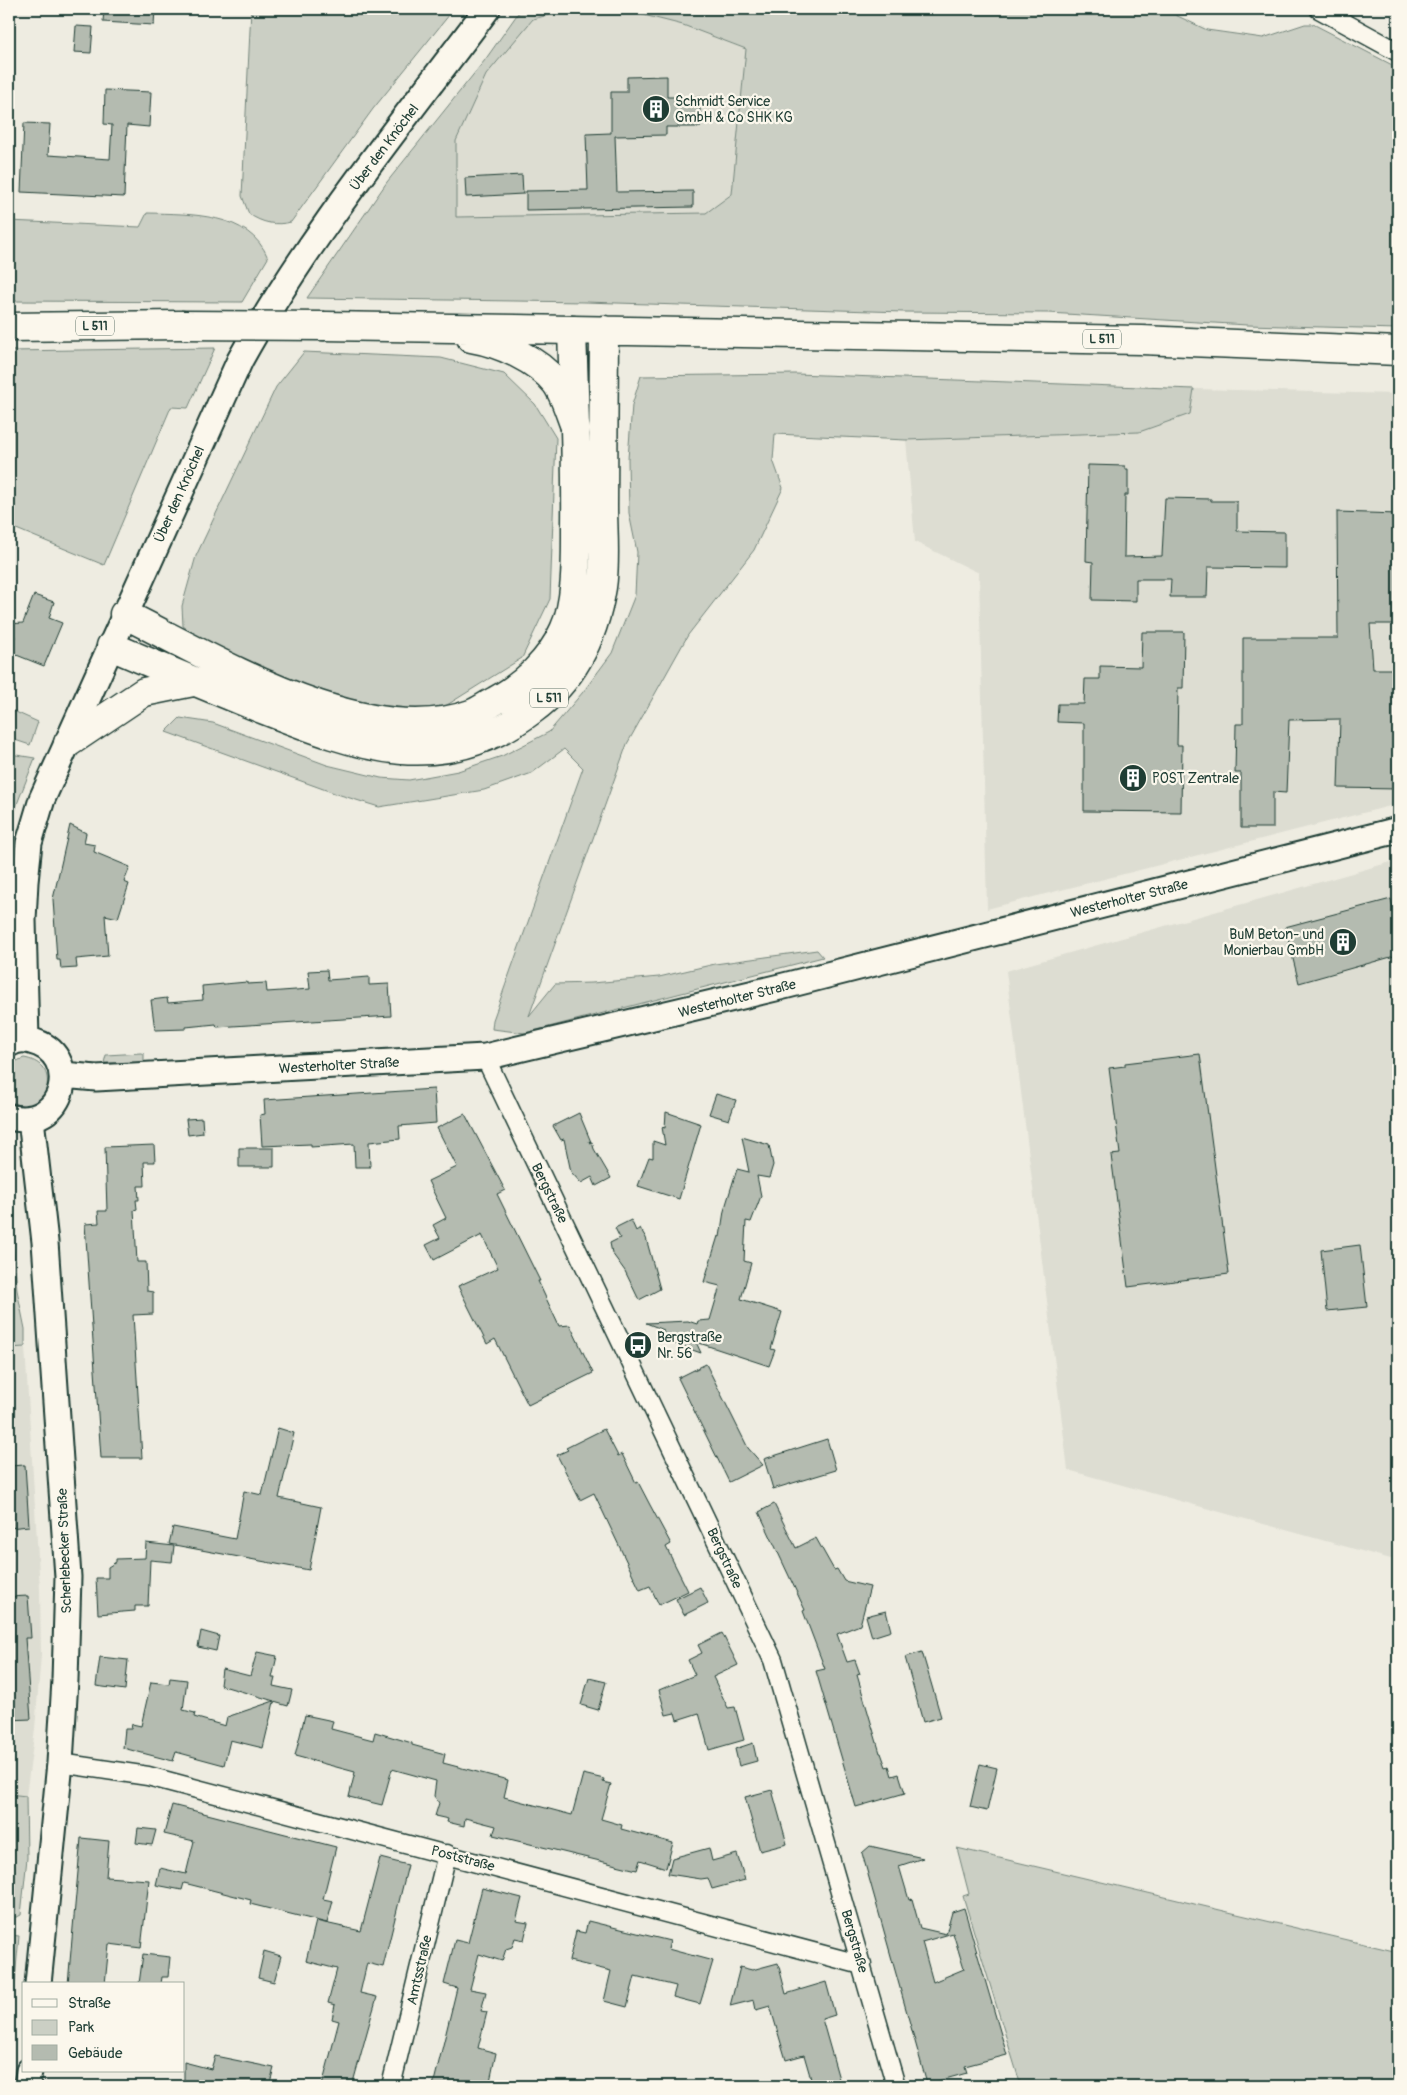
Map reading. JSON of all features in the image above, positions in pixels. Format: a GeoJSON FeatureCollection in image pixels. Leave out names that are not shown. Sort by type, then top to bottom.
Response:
{"type":"FeatureCollection","features":[{"type":"Feature","properties":{"kind":"main road","name":"L 511"},"geometry":{"type":"LineString","coordinates":[[9,327],[181,325],[604,330],[1142,340],[1398,352]]}},
{"type":"Feature","properties":{"kind":"main road","name":"L 511"},"geometry":{"type":"LineString","coordinates":[[420,328],[487,341],[534,364],[556,383],[576,429]]}},
{"type":"Feature","properties":{"kind":"main road","name":"L 511"},"geometry":{"type":"LineString","coordinates":[[124,614],[255,678],[317,705],[354,717],[395,723],[434,721],[470,714],[511,693],[541,666],[565,630],[575,581],[576,429],[572,330]]}},
{"type":"Feature","properties":{"kind":"main road","name":"L 511"},"geometry":{"type":"LineString","coordinates":[[111,646],[194,682],[317,731],[357,744],[391,751],[447,749],[485,739],[518,722],[550,697],[573,669],[590,636],[602,586],[604,330]]}},
{"type":"Feature","properties":{"kind":"main road"},"geometry":{"type":"LineString","coordinates":[[68,742],[144,692],[194,682]]}},
{"type":"Feature","properties":{"kind":"street","name":"Über den Knöchel"},"geometry":{"type":"LineString","coordinates":[[18,1042],[23,920],[29,843],[42,799],[124,614],[240,360],[254,334],[306,253],[487,9]]}},
{"type":"Feature","properties":{"kind":"street"},"geometry":{"type":"LineString","coordinates":[[1319,9],[1398,52]]}},
{"type":"Feature","properties":{"kind":"street","name":"Westerholter Straße"},"geometry":{"type":"LineString","coordinates":[[62,1075],[96,1078],[485,1057],[784,986],[1398,830]]}},
{"type":"Feature","properties":{"kind":"street"},"geometry":{"type":"LineString","coordinates":[[18,1042],[47,1047],[60,1065],[62,1075],[58,1098],[52,1108],[20,1118]]}},
{"type":"Feature","properties":{"kind":"street","name":"Bergstraße"},"geometry":{"type":"LineString","coordinates":[[485,1057],[774,1660],[896,2086]]}},
{"type":"Feature","properties":{"kind":"street","name":"Scherlebecker Straße"},"geometry":{"type":"LineString","coordinates":[[20,1118],[45,1234],[68,1576],[66,1680],[60,1763],[38,1982]]}},
{"type":"Feature","properties":{"kind":"street","name":"Poststraße"},"geometry":{"type":"LineString","coordinates":[[60,1763],[148,1776],[447,1854],[862,1966]]}},
{"type":"Feature","properties":{"kind":"street","name":"Amtsstraße"},"geometry":{"type":"LineString","coordinates":[[391,2086],[447,1854]]}},
{"type":"Feature","properties":{"kind":"street"},"geometry":{"type":"LineString","coordinates":[[27,2086],[29,2072]]}},
{"type":"Feature","properties":{"kind":"shaded area"},"geometry":{"type":"Polygon","coordinates":[[[571,9],[620,9],[683,25],[746,49],[732,194],[706,213],[456,217],[456,141],[486,75],[533,19],[571,9]]]}},
{"type":"Feature","properties":{"kind":"shaded area"},"geometry":{"type":"Polygon","coordinates":[[[1194,389],[1398,394],[1398,804],[987,909],[979,573],[915,542],[906,440],[1139,432],[1190,414],[1194,389]]]}},
{"type":"Feature","properties":{"kind":"shaded area"},"geometry":{"type":"Polygon","coordinates":[[[1398,860],[1398,1561],[1068,1470],[1006,971],[1398,860]]]}},
{"type":"Feature","properties":{"kind":"shaded area"},"geometry":{"type":"Polygon","coordinates":[[[25,1347],[40,1589],[41,1655],[35,1729],[26,1796],[9,1794],[9,1348],[25,1347]]]}},
{"type":"Feature","properties":{"kind":"green space"},"geometry":{"type":"Polygon","coordinates":[[[251,9],[454,9],[373,109],[291,222],[280,224],[264,222],[249,214],[242,196],[251,9]]]}},
{"type":"Feature","properties":{"kind":"green space"},"geometry":{"type":"Polygon","coordinates":[[[521,9],[571,9],[533,19],[486,75],[456,141],[456,217],[706,213],[732,194],[746,49],[683,25],[620,9],[1163,9],[1207,30],[1263,38],[1305,24],[1313,24],[1398,68],[1398,329],[1247,325],[1049,313],[903,312],[585,302],[307,298],[387,182],[485,60],[521,9]]]}},
{"type":"Feature","properties":{"kind":"green space"},"geometry":{"type":"Polygon","coordinates":[[[147,213],[181,214],[216,219],[233,224],[247,232],[259,243],[268,258],[242,302],[9,301],[9,221],[140,227],[147,213]]]}},
{"type":"Feature","properties":{"kind":"green space"},"geometry":{"type":"Polygon","coordinates":[[[215,348],[188,408],[171,407],[104,565],[9,526],[9,351],[215,348]]]}},
{"type":"Feature","properties":{"kind":"green space"},"geometry":{"type":"Polygon","coordinates":[[[304,352],[441,358],[504,374],[535,404],[556,438],[550,599],[522,658],[439,710],[367,712],[222,655],[183,626],[182,606],[196,556],[276,387],[304,352]]]}},
{"type":"Feature","properties":{"kind":"green space"},"geometry":{"type":"Polygon","coordinates":[[[796,374],[1194,389],[1190,414],[1139,432],[906,440],[775,434],[773,460],[783,488],[754,550],[688,635],[627,744],[529,1016],[555,984],[659,977],[715,964],[817,950],[823,957],[525,1033],[492,1029],[493,1020],[583,768],[564,749],[532,773],[484,790],[379,807],[337,794],[166,732],[180,718],[213,723],[327,765],[381,778],[409,780],[458,771],[502,756],[549,732],[583,692],[612,653],[635,595],[637,552],[629,513],[628,459],[632,405],[641,376],[796,374]]]}},
{"type":"Feature","properties":{"kind":"green space"},"geometry":{"type":"Polygon","coordinates":[[[9,709],[38,722],[30,745],[9,738],[9,709]]]}},
{"type":"Feature","properties":{"kind":"green space"},"geometry":{"type":"Polygon","coordinates":[[[10,754],[35,758],[17,804],[9,838],[10,754]]]}},
{"type":"Feature","properties":{"kind":"green space"},"geometry":{"type":"Polygon","coordinates":[[[13,896],[13,1009],[9,1009],[9,910],[13,896]]]}},
{"type":"Feature","properties":{"kind":"green space"},"geometry":{"type":"Polygon","coordinates":[[[144,1054],[144,1063],[104,1063],[106,1055],[144,1054]]]}},
{"type":"Feature","properties":{"kind":"green space"},"geometry":{"type":"Polygon","coordinates":[[[24,1058],[37,1063],[45,1071],[47,1080],[46,1090],[40,1099],[32,1104],[21,1105],[9,1100],[9,1064],[24,1058]]]}},
{"type":"Feature","properties":{"kind":"green space"},"geometry":{"type":"Polygon","coordinates":[[[9,1188],[17,1290],[25,1329],[25,1347],[9,1348],[9,1188]]]}},
{"type":"Feature","properties":{"kind":"green space"},"geometry":{"type":"Polygon","coordinates":[[[9,1794],[26,1796],[27,1858],[21,1915],[17,1917],[9,1916],[9,1794]]]}},
{"type":"Feature","properties":{"kind":"green space"},"geometry":{"type":"Polygon","coordinates":[[[957,1848],[1398,1952],[1398,2086],[1021,2086],[963,1896],[969,1894],[957,1848]]]}},
{"type":"Feature","properties":{"kind":"green space"},"geometry":{"type":"Polygon","coordinates":[[[9,1935],[19,1936],[12,2012],[9,2019],[9,1935]]]}},
{"type":"Feature","properties":{"kind":"building"},"geometry":{"type":"Polygon","coordinates":[[[104,9],[155,9],[154,25],[103,22],[104,9]]]}},
{"type":"Feature","properties":{"kind":"building"},"geometry":{"type":"Polygon","coordinates":[[[76,26],[93,27],[91,53],[74,52],[76,26]]]}},
{"type":"Feature","properties":{"kind":"building"},"geometry":{"type":"Polygon","coordinates":[[[667,76],[667,97],[700,97],[700,127],[666,127],[666,135],[615,136],[617,192],[693,191],[693,207],[526,210],[526,191],[588,190],[586,134],[611,133],[611,92],[627,92],[627,77],[667,76]]]}},
{"type":"Feature","properties":{"kind":"building"},"geometry":{"type":"Polygon","coordinates":[[[105,90],[151,92],[149,127],[127,125],[124,197],[21,192],[24,123],[50,124],[48,155],[110,159],[112,125],[104,124],[105,90]]]}},
{"type":"Feature","properties":{"kind":"building"},"geometry":{"type":"Polygon","coordinates":[[[522,175],[523,194],[466,197],[465,178],[522,175]]]}},
{"type":"Feature","properties":{"kind":"building"},"geometry":{"type":"Polygon","coordinates":[[[1088,465],[1125,466],[1125,469],[1128,469],[1128,495],[1125,495],[1124,557],[1162,556],[1165,498],[1211,499],[1211,501],[1237,501],[1237,531],[1285,532],[1285,568],[1208,567],[1207,597],[1170,597],[1171,579],[1136,579],[1136,601],[1092,600],[1093,562],[1086,561],[1088,465]]]}},
{"type":"Feature","properties":{"kind":"building"},"geometry":{"type":"Polygon","coordinates":[[[1337,512],[1398,514],[1398,624],[1370,624],[1373,669],[1398,669],[1398,789],[1338,788],[1340,719],[1289,720],[1286,793],[1273,792],[1273,828],[1241,828],[1241,773],[1235,773],[1236,724],[1243,724],[1243,638],[1338,638],[1337,512]]]}},
{"type":"Feature","properties":{"kind":"building"},"geometry":{"type":"Polygon","coordinates":[[[34,595],[54,602],[49,618],[62,623],[44,666],[9,652],[15,637],[9,624],[23,623],[34,595]]]}},
{"type":"Feature","properties":{"kind":"building"},"geometry":{"type":"Polygon","coordinates":[[[1142,632],[1184,632],[1183,688],[1178,688],[1177,745],[1182,745],[1181,812],[1084,811],[1084,723],[1057,722],[1058,704],[1084,704],[1085,679],[1100,679],[1100,666],[1141,667],[1142,632]]]}},
{"type":"Feature","properties":{"kind":"building"},"geometry":{"type":"Polygon","coordinates":[[[70,825],[86,833],[84,843],[95,845],[94,852],[130,867],[124,882],[129,884],[118,918],[105,915],[108,956],[76,959],[77,968],[61,969],[60,960],[57,960],[53,899],[70,825]]]}},
{"type":"Feature","properties":{"kind":"building","name":"BuM Beton- und Monierbau GmbH"},"geometry":{"type":"Polygon","coordinates":[[[1391,899],[1398,928],[1398,955],[1299,983],[1285,927],[1391,899]]]}},
{"type":"Feature","properties":{"kind":"building"},"geometry":{"type":"Polygon","coordinates":[[[327,970],[328,980],[369,977],[369,985],[389,984],[391,1016],[217,1027],[216,1024],[186,1027],[186,1029],[155,1030],[151,1000],[167,998],[168,1003],[203,1000],[202,986],[247,982],[247,984],[266,983],[267,992],[310,989],[308,971],[327,970]]]}},
{"type":"Feature","properties":{"kind":"building"},"geometry":{"type":"Polygon","coordinates":[[[1200,1054],[1229,1274],[1128,1287],[1111,1155],[1120,1154],[1109,1068],[1125,1066],[1125,1063],[1200,1054]]]}},
{"type":"Feature","properties":{"kind":"building"},"geometry":{"type":"Polygon","coordinates":[[[434,1089],[436,1123],[399,1126],[400,1139],[369,1142],[370,1167],[355,1167],[354,1144],[311,1147],[311,1144],[262,1146],[260,1115],[265,1114],[264,1100],[434,1089]]]}},
{"type":"Feature","properties":{"kind":"building"},"geometry":{"type":"Polygon","coordinates":[[[716,1094],[736,1100],[729,1120],[709,1114],[716,1094]]]}},
{"type":"Feature","properties":{"kind":"building"},"geometry":{"type":"Polygon","coordinates":[[[666,1112],[701,1124],[679,1199],[638,1186],[649,1157],[653,1158],[653,1141],[665,1145],[662,1127],[665,1128],[666,1112]]]}},
{"type":"Feature","properties":{"kind":"building"},"geometry":{"type":"Polygon","coordinates":[[[579,1113],[591,1142],[589,1141],[590,1143],[592,1142],[611,1178],[596,1186],[592,1177],[581,1183],[571,1172],[564,1139],[561,1140],[553,1126],[579,1113]]]}},
{"type":"Feature","properties":{"kind":"building"},"geometry":{"type":"Polygon","coordinates":[[[465,1114],[505,1190],[497,1194],[540,1281],[538,1281],[559,1326],[570,1325],[593,1373],[528,1405],[495,1339],[487,1344],[458,1286],[498,1268],[482,1235],[434,1260],[426,1245],[440,1238],[433,1225],[446,1218],[428,1181],[457,1167],[437,1128],[465,1114]]]}},
{"type":"Feature","properties":{"kind":"building"},"geometry":{"type":"Polygon","coordinates":[[[202,1118],[203,1133],[188,1135],[186,1119],[202,1118]]]}},
{"type":"Feature","properties":{"kind":"building"},"geometry":{"type":"Polygon","coordinates":[[[742,1137],[769,1145],[773,1165],[769,1178],[757,1176],[761,1196],[751,1222],[746,1221],[744,1261],[751,1263],[741,1299],[782,1312],[771,1349],[775,1350],[769,1366],[696,1342],[701,1353],[661,1339],[664,1330],[646,1323],[688,1321],[697,1324],[698,1321],[710,1320],[720,1286],[704,1282],[718,1236],[720,1237],[724,1211],[737,1169],[749,1172],[742,1137]]]}},
{"type":"Feature","properties":{"kind":"building"},"geometry":{"type":"Polygon","coordinates":[[[154,1145],[155,1162],[144,1162],[145,1186],[138,1186],[139,1200],[136,1200],[137,1209],[134,1210],[137,1262],[146,1262],[147,1291],[153,1292],[153,1314],[133,1315],[142,1458],[101,1458],[85,1224],[99,1223],[98,1211],[107,1211],[105,1147],[154,1145]]]}},
{"type":"Feature","properties":{"kind":"building"},"geometry":{"type":"Polygon","coordinates":[[[239,1148],[274,1148],[274,1167],[239,1167],[239,1148]]]}},
{"type":"Feature","properties":{"kind":"building"},"geometry":{"type":"Polygon","coordinates":[[[631,1220],[636,1231],[640,1228],[646,1238],[660,1289],[639,1300],[625,1271],[612,1253],[610,1243],[620,1238],[615,1228],[631,1220]]]}},
{"type":"Feature","properties":{"kind":"building"},"geometry":{"type":"Polygon","coordinates":[[[1360,1245],[1367,1307],[1327,1311],[1321,1250],[1360,1245]]]}},
{"type":"Feature","properties":{"kind":"building"},"geometry":{"type":"Polygon","coordinates":[[[706,1364],[748,1448],[763,1465],[729,1482],[678,1378],[706,1364]]]}},
{"type":"Feature","properties":{"kind":"building"},"geometry":{"type":"Polygon","coordinates":[[[278,1428],[294,1433],[279,1498],[321,1507],[309,1570],[169,1544],[173,1527],[235,1539],[244,1491],[262,1495],[278,1428]]]}},
{"type":"Feature","properties":{"kind":"building"},"geometry":{"type":"Polygon","coordinates":[[[604,1429],[618,1456],[622,1454],[636,1483],[638,1482],[671,1544],[666,1547],[688,1591],[659,1605],[650,1586],[640,1590],[594,1493],[580,1500],[557,1455],[568,1450],[566,1448],[604,1429]]]}},
{"type":"Feature","properties":{"kind":"building"},"geometry":{"type":"Polygon","coordinates":[[[827,1439],[836,1470],[773,1489],[764,1459],[827,1439]]]}},
{"type":"Feature","properties":{"kind":"building"},"geometry":{"type":"Polygon","coordinates":[[[25,1465],[29,1526],[9,1528],[9,1466],[25,1465]]]}},
{"type":"Feature","properties":{"kind":"building"},"geometry":{"type":"Polygon","coordinates":[[[774,1504],[796,1548],[816,1538],[834,1570],[837,1569],[844,1581],[870,1587],[860,1625],[837,1634],[847,1662],[855,1660],[860,1674],[857,1675],[880,1753],[886,1767],[889,1766],[892,1776],[899,1774],[905,1793],[856,1807],[816,1671],[825,1669],[803,1611],[805,1610],[759,1512],[774,1504]]]}},
{"type":"Feature","properties":{"kind":"building"},"geometry":{"type":"Polygon","coordinates":[[[146,1543],[174,1546],[172,1562],[150,1560],[148,1606],[135,1606],[135,1611],[98,1614],[96,1578],[108,1578],[108,1567],[116,1562],[116,1559],[145,1558],[146,1543]]]}},
{"type":"Feature","properties":{"kind":"building"},"geometry":{"type":"Polygon","coordinates":[[[700,1587],[708,1603],[684,1615],[676,1599],[700,1587]]]}},
{"type":"Feature","properties":{"kind":"building"},"geometry":{"type":"Polygon","coordinates":[[[28,1596],[31,1638],[25,1638],[31,1719],[9,1720],[9,1597],[28,1596]]]}},
{"type":"Feature","properties":{"kind":"building"},"geometry":{"type":"Polygon","coordinates":[[[886,1611],[891,1631],[872,1637],[866,1616],[886,1611]]]}},
{"type":"Feature","properties":{"kind":"building"},"geometry":{"type":"Polygon","coordinates":[[[201,1631],[219,1636],[216,1651],[198,1647],[201,1631]]]}},
{"type":"Feature","properties":{"kind":"building"},"geometry":{"type":"Polygon","coordinates":[[[722,1633],[738,1665],[713,1677],[728,1708],[735,1707],[744,1740],[709,1750],[699,1713],[677,1720],[675,1713],[666,1715],[659,1690],[695,1675],[688,1660],[702,1653],[698,1645],[722,1633]]]}},
{"type":"Feature","properties":{"kind":"building"},"geometry":{"type":"Polygon","coordinates":[[[257,1652],[277,1656],[272,1678],[275,1678],[273,1686],[292,1690],[288,1706],[274,1702],[263,1748],[230,1740],[224,1765],[176,1752],[173,1761],[123,1748],[125,1729],[131,1729],[132,1724],[141,1726],[151,1682],[169,1684],[170,1678],[187,1680],[183,1710],[195,1713],[194,1717],[225,1726],[227,1717],[274,1701],[220,1685],[222,1669],[250,1676],[257,1652]]]}},
{"type":"Feature","properties":{"kind":"building"},"geometry":{"type":"Polygon","coordinates":[[[922,1652],[941,1717],[923,1722],[905,1657],[922,1652]]]}},
{"type":"Feature","properties":{"kind":"building"},"geometry":{"type":"Polygon","coordinates":[[[100,1657],[128,1660],[125,1690],[96,1686],[100,1657]]]}},
{"type":"Feature","properties":{"kind":"building"},"geometry":{"type":"Polygon","coordinates":[[[589,1678],[606,1682],[598,1710],[581,1705],[589,1678]]]}},
{"type":"Feature","properties":{"kind":"building"},"geometry":{"type":"Polygon","coordinates":[[[305,1715],[333,1721],[331,1729],[373,1740],[375,1732],[445,1754],[443,1763],[508,1780],[504,1797],[572,1815],[583,1774],[604,1779],[603,1782],[611,1784],[601,1819],[622,1825],[621,1829],[673,1843],[666,1868],[640,1860],[637,1870],[493,1835],[496,1826],[465,1818],[464,1826],[447,1822],[448,1819],[435,1816],[439,1803],[434,1796],[436,1781],[392,1769],[382,1805],[349,1797],[355,1772],[295,1756],[305,1715]]]}},
{"type":"Feature","properties":{"kind":"building"},"geometry":{"type":"Polygon","coordinates":[[[753,1743],[757,1761],[739,1766],[735,1749],[753,1743]]]}},
{"type":"Feature","properties":{"kind":"building"},"geometry":{"type":"Polygon","coordinates":[[[980,1764],[997,1768],[987,1811],[970,1807],[980,1764]]]}},
{"type":"Feature","properties":{"kind":"building"},"geometry":{"type":"Polygon","coordinates":[[[772,1790],[787,1844],[760,1851],[745,1797],[772,1790]]]}},
{"type":"Feature","properties":{"kind":"building"},"geometry":{"type":"Polygon","coordinates":[[[172,1805],[336,1847],[323,1899],[333,1901],[327,1923],[250,1904],[251,1900],[184,1883],[182,1890],[156,1885],[160,1868],[186,1874],[194,1841],[164,1834],[172,1805]]]}},
{"type":"Feature","properties":{"kind":"building"},"geometry":{"type":"Polygon","coordinates":[[[138,1828],[156,1830],[152,1845],[136,1843],[138,1828]]]}},
{"type":"Feature","properties":{"kind":"building"},"geometry":{"type":"Polygon","coordinates":[[[81,1838],[109,1841],[106,1877],[149,1880],[141,1948],[109,1944],[105,1982],[68,1982],[81,1838]]]}},
{"type":"Feature","properties":{"kind":"building"},"geometry":{"type":"Polygon","coordinates":[[[870,1846],[923,1858],[899,1866],[909,1900],[912,1899],[920,1928],[946,1934],[952,1912],[964,1908],[1007,2055],[965,2066],[967,2073],[927,2084],[862,1853],[870,1846]],[[953,1933],[922,1942],[933,1982],[964,1969],[953,1933]]]}},
{"type":"Feature","properties":{"kind":"building"},"geometry":{"type":"Polygon","coordinates":[[[709,1848],[712,1861],[737,1854],[745,1880],[712,1889],[708,1878],[701,1879],[668,1874],[672,1858],[709,1848]]]}},
{"type":"Feature","properties":{"kind":"building"},"geometry":{"type":"Polygon","coordinates":[[[380,1858],[408,1865],[383,1967],[367,1963],[360,1993],[377,1997],[352,2086],[322,2086],[339,2021],[332,2019],[335,2005],[328,2003],[337,1969],[306,1961],[316,1921],[361,1931],[380,1858]]]}},
{"type":"Feature","properties":{"kind":"building"},"geometry":{"type":"Polygon","coordinates":[[[482,1888],[522,1898],[516,1921],[528,1923],[524,1940],[515,1938],[512,1947],[506,1949],[502,1961],[479,1954],[470,1989],[486,1992],[481,2011],[487,2012],[478,2048],[496,2053],[489,2086],[433,2086],[457,1988],[444,1984],[455,1940],[468,1943],[482,1888]]]}},
{"type":"Feature","properties":{"kind":"building"},"geometry":{"type":"Polygon","coordinates":[[[588,1921],[670,1941],[668,1949],[713,1961],[700,2004],[673,1997],[676,1986],[635,1976],[627,2007],[604,2001],[611,1971],[569,1961],[576,1931],[585,1933],[588,1921]]]}},
{"type":"Feature","properties":{"kind":"building"},"geometry":{"type":"Polygon","coordinates":[[[264,1951],[281,1956],[274,1982],[258,1978],[264,1951]]]}},
{"type":"Feature","properties":{"kind":"building"},"geometry":{"type":"Polygon","coordinates":[[[143,1954],[170,1957],[168,1977],[162,1977],[161,1982],[139,1982],[143,1954]]]}},
{"type":"Feature","properties":{"kind":"building"},"geometry":{"type":"Polygon","coordinates":[[[778,1963],[786,1994],[826,1982],[835,2015],[822,2019],[841,2086],[813,2086],[804,2055],[786,2060],[770,2006],[756,2010],[754,2000],[730,2006],[740,1967],[752,1970],[778,1963]]]}},
{"type":"Feature","properties":{"kind":"building"},"geometry":{"type":"Polygon","coordinates":[[[215,2056],[274,2068],[269,2086],[203,2086],[184,2081],[185,2062],[211,2069],[215,2056]]]}},
{"type":"Feature","properties":{"kind":"place","name":"Schmidt Service GmbH & Co SHK KG"},"geometry":{"type":"Point","coordinates":[656,109]}},
{"type":"Feature","properties":{"kind":"place","name":"POST Zentrale"},"geometry":{"type":"Point","coordinates":[1133,778]}},
{"type":"Feature","properties":{"kind":"place","name":"BuM Beton- und Monierbau GmbH"},"geometry":{"type":"Point","coordinates":[1343,942]}},
{"type":"Feature","properties":{"kind":"place","name":"Bergstraße Nr. 56"},"geometry":{"type":"Point","coordinates":[638,1345]}}]}
